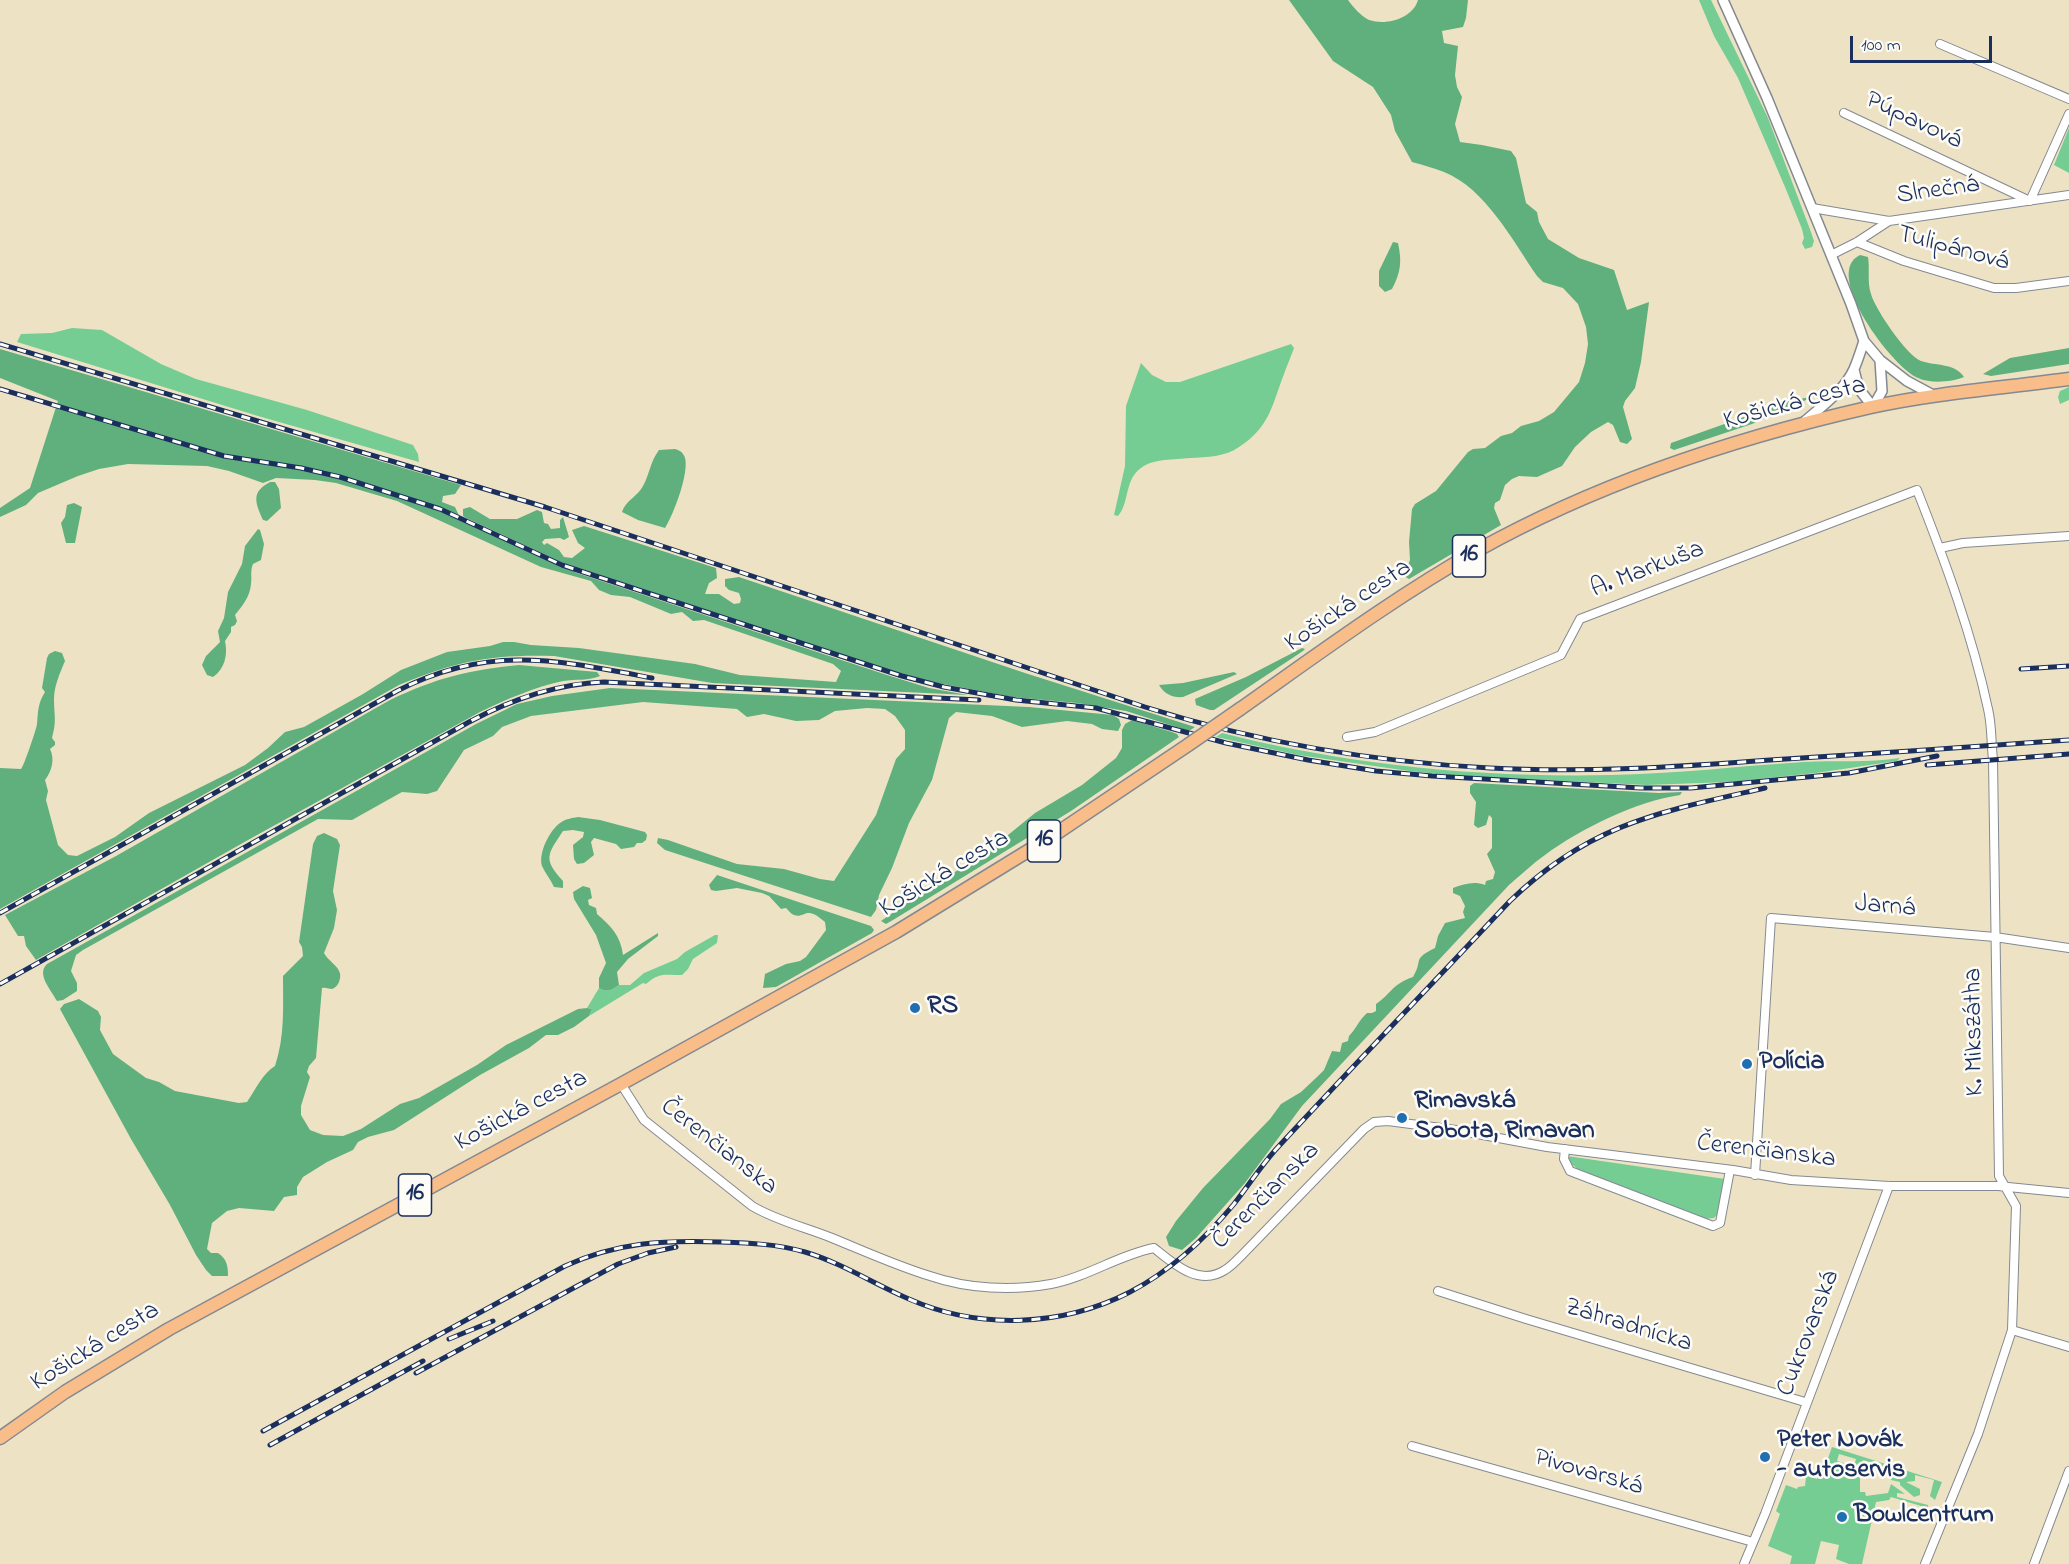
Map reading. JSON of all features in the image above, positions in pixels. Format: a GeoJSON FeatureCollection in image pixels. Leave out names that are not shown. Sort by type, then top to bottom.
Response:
{"type":"FeatureCollection","features":[{"type":"Feature","properties":{"kind":"main road","name":"Košická cesta"},"geometry":{"type":"LineString","coordinates":[[0,1438],[65,1392],[169,1329],[847,960],[973,886],[1188,746],[1362,622],[1465,558],[1531,523],[1648,472],[1801,424],[1873,407],[1935,396],[2069,379]]}},
{"type":"Feature","properties":{"kind":"street"},"geometry":{"type":"LineString","coordinates":[[1723,0],[1767,98],[1864,341],[1880,360],[1907,381],[1935,396]]}},
{"type":"Feature","properties":{"kind":"street"},"geometry":{"type":"LineString","coordinates":[[1941,44],[2069,99]]}},
{"type":"Feature","properties":{"kind":"street","name":"Púpavová"},"geometry":{"type":"LineString","coordinates":[[1844,112],[2030,201]]}},
{"type":"Feature","properties":{"kind":"street"},"geometry":{"type":"LineString","coordinates":[[2030,201],[2069,114]]}},
{"type":"Feature","properties":{"kind":"street","name":"Slnečná"},"geometry":{"type":"LineString","coordinates":[[1812,208],[1889,221],[2069,195]]}},
{"type":"Feature","properties":{"kind":"street"},"geometry":{"type":"LineString","coordinates":[[1857,242],[1889,221]]}},
{"type":"Feature","properties":{"kind":"street","name":"Tulipánová"},"geometry":{"type":"LineString","coordinates":[[1831,255],[1857,242],[1904,261],[1994,288],[2016,288],[2069,281]]}},
{"type":"Feature","properties":{"kind":"street"},"geometry":{"type":"LineString","coordinates":[[1801,424],[1832,398],[1854,370],[1864,341]]}},
{"type":"Feature","properties":{"kind":"street"},"geometry":{"type":"LineString","coordinates":[[1854,370],[1860,389],[1873,407],[1882,392],[1880,360]]}},
{"type":"Feature","properties":{"kind":"street","name":"K. Mikszátha"},"geometry":{"type":"LineString","coordinates":[[1917,490],[1964,619],[1989,710],[1993,759],[1999,1176],[2016,1206],[2012,1330],[1978,1434],[1925,1564]]}},
{"type":"Feature","properties":{"kind":"street","name":"A. Markuša"},"geometry":{"type":"LineString","coordinates":[[1347,737],[1375,732],[1561,655],[1580,619],[1917,490]]}},
{"type":"Feature","properties":{"kind":"street"},"geometry":{"type":"LineString","coordinates":[[1940,548],[1963,543],[2069,536]]}},
{"type":"Feature","properties":{"kind":"street","name":"Jarná"},"geometry":{"type":"LineString","coordinates":[[1755,1175],[1771,918],[1995,938],[2069,948]]}},
{"type":"Feature","properties":{"kind":"street","name":"Čerenčianska"},"geometry":{"type":"LineString","coordinates":[[621,1084],[645,1120],[752,1206],[768,1215],[930,1277],[999,1288],[1036,1286],[1073,1279],[1123,1257],[1154,1248],[1173,1264],[1193,1274],[1212,1275],[1225,1270],[1356,1137],[1374,1122],[1388,1121],[1455,1130],[1565,1149],[1791,1180],[1889,1186],[1998,1186],[2069,1193]]}},
{"type":"Feature","properties":{"kind":"street"},"geometry":{"type":"LineString","coordinates":[[1565,1149],[1564,1159],[1570,1171],[1713,1226],[1720,1223],[1731,1170]]}},
{"type":"Feature","properties":{"kind":"street","name":"Cukrovarská"},"geometry":{"type":"LineString","coordinates":[[1744,1564],[1889,1186]]}},
{"type":"Feature","properties":{"kind":"street","name":"Záhradnícka"},"geometry":{"type":"LineString","coordinates":[[1438,1290],[1538,1323],[1806,1402]]}},
{"type":"Feature","properties":{"kind":"street"},"geometry":{"type":"LineString","coordinates":[[2012,1330],[2069,1347]]}},
{"type":"Feature","properties":{"kind":"street","name":"Pivovarská"},"geometry":{"type":"LineString","coordinates":[[1412,1446],[1753,1542]]}},
{"type":"Feature","properties":{"kind":"street"},"geometry":{"type":"LineString","coordinates":[[2034,1564],[2069,1471]]}},
{"type":"Feature","properties":{"kind":"green space"},"geometry":{"type":"Polygon","coordinates":[[[1289,0],[1348,0],[1369,20],[1384,22],[1405,16],[1411,12],[1418,0],[1468,0],[1463,27],[1442,31],[1444,43],[1458,46],[1455,75],[1462,97],[1455,124],[1460,142],[1511,151],[1516,158],[1526,203],[1537,212],[1539,222],[1548,239],[1579,258],[1614,270],[1627,310],[1649,302],[1635,388],[1623,407],[1632,439],[1627,444],[1620,442],[1613,425],[1608,422],[1591,432],[1575,447],[1562,466],[1537,477],[1519,476],[1512,479],[1505,485],[1500,500],[1495,503],[1494,508],[1501,525],[1409,579],[1404,576],[1410,560],[1409,542],[1412,509],[1415,504],[1436,491],[1468,452],[1485,448],[1501,436],[1512,433],[1521,426],[1539,421],[1554,412],[1579,382],[1588,344],[1586,327],[1578,304],[1563,288],[1543,282],[1537,276],[1497,217],[1472,190],[1444,172],[1412,162],[1395,131],[1391,115],[1373,87],[1333,61],[1289,0]]]}},
{"type":"Feature","properties":{"kind":"green space"},"geometry":{"type":"Polygon","coordinates":[[[1699,0],[1711,0],[1768,118],[1811,232],[1814,241],[1812,247],[1805,249],[1802,243],[1804,238],[1802,229],[1785,187],[1738,78],[1714,36],[1699,0]]]}},
{"type":"Feature","properties":{"kind":"green space"},"geometry":{"type":"Polygon","coordinates":[[[2069,128],[2069,173],[2054,165],[2069,128]]]}},
{"type":"Feature","properties":{"kind":"green space"},"geometry":{"type":"Polygon","coordinates":[[[1393,242],[1398,243],[1400,266],[1392,289],[1385,292],[1379,286],[1379,271],[1393,242]]]}},
{"type":"Feature","properties":{"kind":"green space"},"geometry":{"type":"Polygon","coordinates":[[[1860,255],[1868,257],[1869,285],[1874,301],[1900,342],[1921,361],[1956,369],[1964,377],[1941,382],[1923,380],[1907,371],[1893,357],[1865,320],[1855,299],[1849,280],[1850,265],[1860,255]]]}},
{"type":"Feature","properties":{"kind":"green space"},"geometry":{"type":"Polygon","coordinates":[[[72,328],[102,330],[161,364],[196,379],[307,410],[413,445],[419,462],[258,416],[17,342],[21,334],[52,333],[72,328]]]}},
{"type":"Feature","properties":{"kind":"green space"},"geometry":{"type":"Polygon","coordinates":[[[1291,344],[1294,348],[1273,405],[1257,432],[1234,450],[1222,455],[1165,460],[1146,465],[1132,479],[1122,510],[1118,516],[1114,515],[1125,466],[1126,406],[1141,363],[1152,375],[1166,382],[1180,382],[1291,344]]]}},
{"type":"Feature","properties":{"kind":"green space"},"geometry":{"type":"Polygon","coordinates":[[[2069,348],[2069,364],[1991,376],[1983,374],[2010,358],[2069,348]]]}},
{"type":"Feature","properties":{"kind":"green space"},"geometry":{"type":"Polygon","coordinates":[[[0,349],[461,485],[455,494],[443,496],[442,502],[455,507],[461,520],[577,573],[884,674],[929,688],[968,695],[712,683],[554,656],[512,656],[475,661],[438,670],[399,685],[0,909],[0,768],[21,769],[23,766],[35,732],[38,711],[45,692],[42,688],[47,658],[55,651],[62,653],[65,661],[54,694],[55,722],[52,738],[55,745],[50,749],[52,761],[51,769],[45,780],[48,791],[46,800],[58,845],[68,855],[77,856],[115,837],[149,813],[245,765],[285,732],[304,727],[401,670],[447,652],[514,642],[579,648],[695,664],[740,675],[836,682],[841,671],[833,664],[704,620],[693,621],[682,612],[671,614],[630,597],[611,595],[599,590],[591,581],[541,567],[397,501],[336,483],[276,478],[263,483],[207,466],[128,464],[99,469],[78,476],[38,493],[26,505],[0,517],[0,508],[30,488],[58,401],[0,378],[0,349]]]}},
{"type":"Feature","properties":{"kind":"green space"},"geometry":{"type":"Polygon","coordinates":[[[2069,387],[2069,400],[2060,404],[2058,397],[2060,391],[2069,387]]]}},
{"type":"Feature","properties":{"kind":"green space"},"geometry":{"type":"Polygon","coordinates":[[[1815,396],[1752,424],[1674,450],[1670,448],[1671,443],[1789,401],[1815,396]]]}},
{"type":"Feature","properties":{"kind":"green space"},"geometry":{"type":"Polygon","coordinates":[[[675,449],[683,454],[686,469],[677,502],[665,528],[638,520],[622,512],[643,486],[659,450],[675,449]]]}},
{"type":"Feature","properties":{"kind":"green space"},"geometry":{"type":"Polygon","coordinates":[[[270,482],[275,482],[279,489],[281,508],[267,521],[263,520],[256,498],[260,490],[270,482]]]}},
{"type":"Feature","properties":{"kind":"green space"},"geometry":{"type":"Polygon","coordinates":[[[74,503],[82,507],[75,543],[66,543],[61,523],[65,517],[67,505],[74,503]]]}},
{"type":"Feature","properties":{"kind":"green space"},"geometry":{"type":"Polygon","coordinates":[[[470,507],[490,519],[517,519],[537,510],[542,512],[544,523],[548,524],[551,529],[560,528],[560,520],[563,517],[569,537],[564,540],[545,539],[542,542],[544,545],[547,543],[559,550],[564,557],[572,558],[585,548],[578,543],[572,530],[584,526],[716,568],[717,578],[709,583],[705,594],[719,594],[734,604],[740,603],[739,593],[725,586],[725,579],[739,577],[1025,673],[1195,727],[1189,731],[1126,711],[1077,703],[1012,697],[922,680],[889,671],[561,562],[466,518],[463,516],[463,509],[470,507]]]}},
{"type":"Feature","properties":{"kind":"green space"},"geometry":{"type":"Polygon","coordinates":[[[258,529],[264,544],[261,560],[253,564],[249,593],[235,615],[237,621],[231,627],[231,632],[225,641],[226,656],[223,666],[213,677],[207,675],[202,665],[206,656],[220,642],[218,631],[224,618],[228,592],[242,564],[245,546],[258,529]]]}},
{"type":"Feature","properties":{"kind":"green space"},"geometry":{"type":"Polygon","coordinates":[[[1302,648],[1305,649],[1214,710],[1196,705],[1195,699],[1246,677],[1302,648]]]}},
{"type":"Feature","properties":{"kind":"green space"},"geometry":{"type":"Polygon","coordinates":[[[519,665],[597,672],[600,676],[563,681],[542,687],[480,712],[36,960],[26,946],[24,936],[18,936],[5,915],[116,856],[390,700],[453,676],[484,669],[519,665]]]}},
{"type":"Feature","properties":{"kind":"green space"},"geometry":{"type":"Polygon","coordinates":[[[1234,672],[1237,674],[1183,697],[1169,695],[1159,685],[1183,683],[1234,672]]]}},
{"type":"Feature","properties":{"kind":"green space"},"geometry":{"type":"Polygon","coordinates":[[[610,688],[1029,707],[1113,715],[1119,719],[1121,725],[1118,731],[1102,729],[1092,724],[1067,721],[1022,727],[992,716],[956,712],[949,718],[932,780],[909,823],[879,895],[876,910],[871,917],[665,850],[657,843],[658,838],[668,840],[737,864],[784,869],[834,881],[876,815],[896,759],[905,749],[905,730],[895,716],[885,709],[835,711],[819,720],[796,721],[764,714],[747,717],[737,709],[643,702],[531,716],[502,727],[493,736],[464,750],[437,791],[427,794],[402,792],[352,820],[318,819],[83,950],[76,955],[71,971],[77,983],[77,991],[63,1000],[57,1001],[46,982],[43,972],[47,964],[476,724],[517,704],[552,696],[610,688]]]}},
{"type":"Feature","properties":{"kind":"green space"},"geometry":{"type":"Polygon","coordinates":[[[1132,720],[1172,732],[1179,737],[1071,811],[893,920],[886,924],[881,921],[927,889],[986,853],[1035,813],[1082,785],[1116,758],[1122,748],[1122,730],[1125,724],[1132,720]]]}},
{"type":"Feature","properties":{"kind":"green space"},"geometry":{"type":"Polygon","coordinates":[[[1222,733],[1366,761],[1512,774],[1683,772],[1804,762],[1900,758],[1897,761],[1816,773],[1729,782],[1646,785],[1459,776],[1409,771],[1298,755],[1216,737],[1222,733]]]}},
{"type":"Feature","properties":{"kind":"green space"},"geometry":{"type":"Polygon","coordinates":[[[1474,783],[1659,793],[1682,792],[1680,795],[1646,803],[1592,826],[1559,845],[1509,885],[1302,1106],[1245,1183],[1196,1238],[1182,1250],[1169,1246],[1166,1237],[1203,1188],[1270,1119],[1281,1104],[1301,1092],[1324,1070],[1332,1051],[1340,1052],[1342,1043],[1348,1041],[1349,1036],[1364,1016],[1376,1011],[1376,1004],[1396,986],[1413,977],[1420,958],[1435,948],[1445,923],[1465,918],[1463,912],[1465,906],[1460,896],[1453,893],[1453,888],[1477,883],[1485,885],[1486,881],[1493,879],[1495,872],[1487,854],[1492,848],[1492,818],[1489,815],[1486,825],[1478,828],[1474,825],[1476,802],[1470,793],[1470,786],[1474,783]]]}},
{"type":"Feature","properties":{"kind":"green space"},"geometry":{"type":"Polygon","coordinates":[[[578,817],[600,820],[645,832],[646,840],[637,843],[634,847],[621,849],[616,844],[594,838],[591,842],[594,855],[584,863],[577,864],[574,859],[573,845],[583,837],[584,832],[563,831],[553,846],[550,862],[563,881],[563,888],[554,887],[542,866],[543,849],[556,826],[578,817]]]}},
{"type":"Feature","properties":{"kind":"green space"},"geometry":{"type":"Polygon","coordinates":[[[324,833],[337,839],[340,845],[333,891],[337,910],[334,928],[324,953],[338,969],[340,977],[339,983],[334,988],[322,988],[316,1058],[307,1072],[310,1077],[301,1106],[301,1115],[310,1130],[323,1135],[343,1136],[361,1129],[400,1104],[419,1098],[477,1065],[506,1045],[578,1009],[592,1009],[589,1016],[574,1027],[558,1035],[546,1035],[529,1048],[480,1075],[394,1130],[358,1142],[353,1150],[303,1177],[297,1187],[297,1195],[284,1197],[274,1211],[239,1208],[227,1211],[212,1223],[207,1249],[211,1253],[218,1253],[225,1260],[228,1276],[212,1276],[196,1255],[60,1009],[64,1004],[79,999],[98,1011],[101,1017],[100,1030],[113,1054],[146,1078],[175,1091],[239,1103],[247,1102],[263,1077],[275,1066],[283,1021],[283,976],[303,956],[299,942],[313,844],[317,836],[324,833]]]}},
{"type":"Feature","properties":{"kind":"green space"},"geometry":{"type":"Polygon","coordinates":[[[717,875],[871,926],[874,930],[776,987],[763,988],[765,974],[806,957],[826,930],[825,922],[809,913],[793,915],[786,908],[781,909],[769,896],[762,893],[737,888],[711,890],[709,885],[717,875]]]}},
{"type":"Feature","properties":{"kind":"green space"},"geometry":{"type":"Polygon","coordinates":[[[583,886],[590,888],[592,898],[588,900],[589,905],[596,908],[597,914],[614,932],[620,942],[623,955],[658,933],[658,936],[628,959],[617,972],[619,985],[609,990],[599,988],[599,978],[606,963],[596,935],[574,899],[573,892],[583,886]]]}},
{"type":"Feature","properties":{"kind":"green space"},"geometry":{"type":"Polygon","coordinates":[[[718,935],[717,943],[693,959],[682,975],[663,975],[646,984],[643,983],[589,1016],[592,1009],[587,1008],[599,988],[607,991],[619,985],[630,985],[644,973],[677,959],[718,935]]]}},
{"type":"Feature","properties":{"kind":"green space"},"geometry":{"type":"Polygon","coordinates":[[[1567,1156],[1725,1179],[1720,1212],[1714,1218],[1704,1219],[1580,1171],[1569,1162],[1567,1156]]]}},
{"type":"Feature","properties":{"kind":"green space"},"geometry":{"type":"Polygon","coordinates":[[[1832,1447],[1942,1482],[1935,1500],[1930,1496],[1934,1480],[1915,1475],[1915,1481],[1906,1482],[1920,1489],[1920,1495],[1914,1497],[1900,1485],[1900,1482],[1891,1480],[1894,1470],[1863,1460],[1859,1471],[1850,1466],[1854,1466],[1856,1459],[1839,1454],[1837,1461],[1847,1464],[1840,1464],[1840,1468],[1860,1474],[1860,1492],[1865,1492],[1866,1496],[1888,1493],[1891,1484],[1905,1494],[1897,1493],[1897,1497],[1928,1505],[1928,1508],[1891,1497],[1889,1500],[1876,1502],[1862,1564],[1849,1564],[1836,1559],[1839,1545],[1821,1541],[1815,1564],[1790,1564],[1792,1556],[1768,1546],[1780,1514],[1776,1511],[1786,1485],[1797,1489],[1805,1486],[1806,1477],[1791,1471],[1817,1479],[1832,1447]]]}},
{"type":"Feature","properties":{"kind":"railway"},"geometry":{"type":"LineString","coordinates":[[0,344],[545,507],[1145,707],[1273,740],[1402,761],[1490,768],[1595,770],[2069,740]]}},
{"type":"Feature","properties":{"kind":"railway"},"geometry":{"type":"LineString","coordinates":[[0,389],[224,456],[301,468],[340,477],[440,509],[562,565],[902,676],[944,687],[1016,700],[1096,708],[1226,743],[1308,760],[1376,771],[1432,776],[1641,788],[1691,788],[1849,773],[1937,756]]}},
{"type":"Feature","properties":{"kind":"railway"},"geometry":{"type":"LineString","coordinates":[[0,913],[397,691],[430,676],[493,661],[523,660],[585,666],[652,678]]}},
{"type":"Feature","properties":{"kind":"railway"},"geometry":{"type":"LineString","coordinates":[[2021,669],[2069,666]]}},
{"type":"Feature","properties":{"kind":"railway"},"geometry":{"type":"LineString","coordinates":[[0,984],[469,722],[501,706],[551,689],[604,682],[979,700]]}},
{"type":"Feature","properties":{"kind":"railway"},"geometry":{"type":"LineString","coordinates":[[1927,765],[2069,754]]}},
{"type":"Feature","properties":{"kind":"railway"},"geometry":{"type":"LineString","coordinates":[[263,1431],[565,1266],[604,1252],[641,1244],[721,1242],[763,1244],[794,1249],[832,1262],[909,1299],[936,1309],[992,1320],[1049,1318],[1104,1304],[1145,1284],[1199,1242],[1234,1204],[1279,1146],[1510,901],[1540,875],[1569,854],[1628,824],[1692,805],[1765,788]]}},
{"type":"Feature","properties":{"kind":"railway"},"geometry":{"type":"LineString","coordinates":[[416,1373],[618,1264],[648,1253],[676,1247]]}},
{"type":"Feature","properties":{"kind":"railway"},"geometry":{"type":"LineString","coordinates":[[449,1339],[493,1321]]}},
{"type":"Feature","properties":{"kind":"railway"},"geometry":{"type":"LineString","coordinates":[[270,1445],[423,1361]]}},
{"type":"Feature","properties":{"kind":"place","name":"RS"},"geometry":{"type":"Point","coordinates":[915,1008]}},
{"type":"Feature","properties":{"kind":"place","name":"Polícia"},"geometry":{"type":"Point","coordinates":[1747,1064]}},
{"type":"Feature","properties":{"kind":"place","name":"Rimavská Sobota, Rimavan"},"geometry":{"type":"Point","coordinates":[1402,1118]}},
{"type":"Feature","properties":{"kind":"place","name":"Peter Novák - autoservis"},"geometry":{"type":"Point","coordinates":[1765,1457]}},
{"type":"Feature","properties":{"kind":"place","name":"Bowlcentrum"},"geometry":{"type":"Point","coordinates":[1842,1517]}}]}
